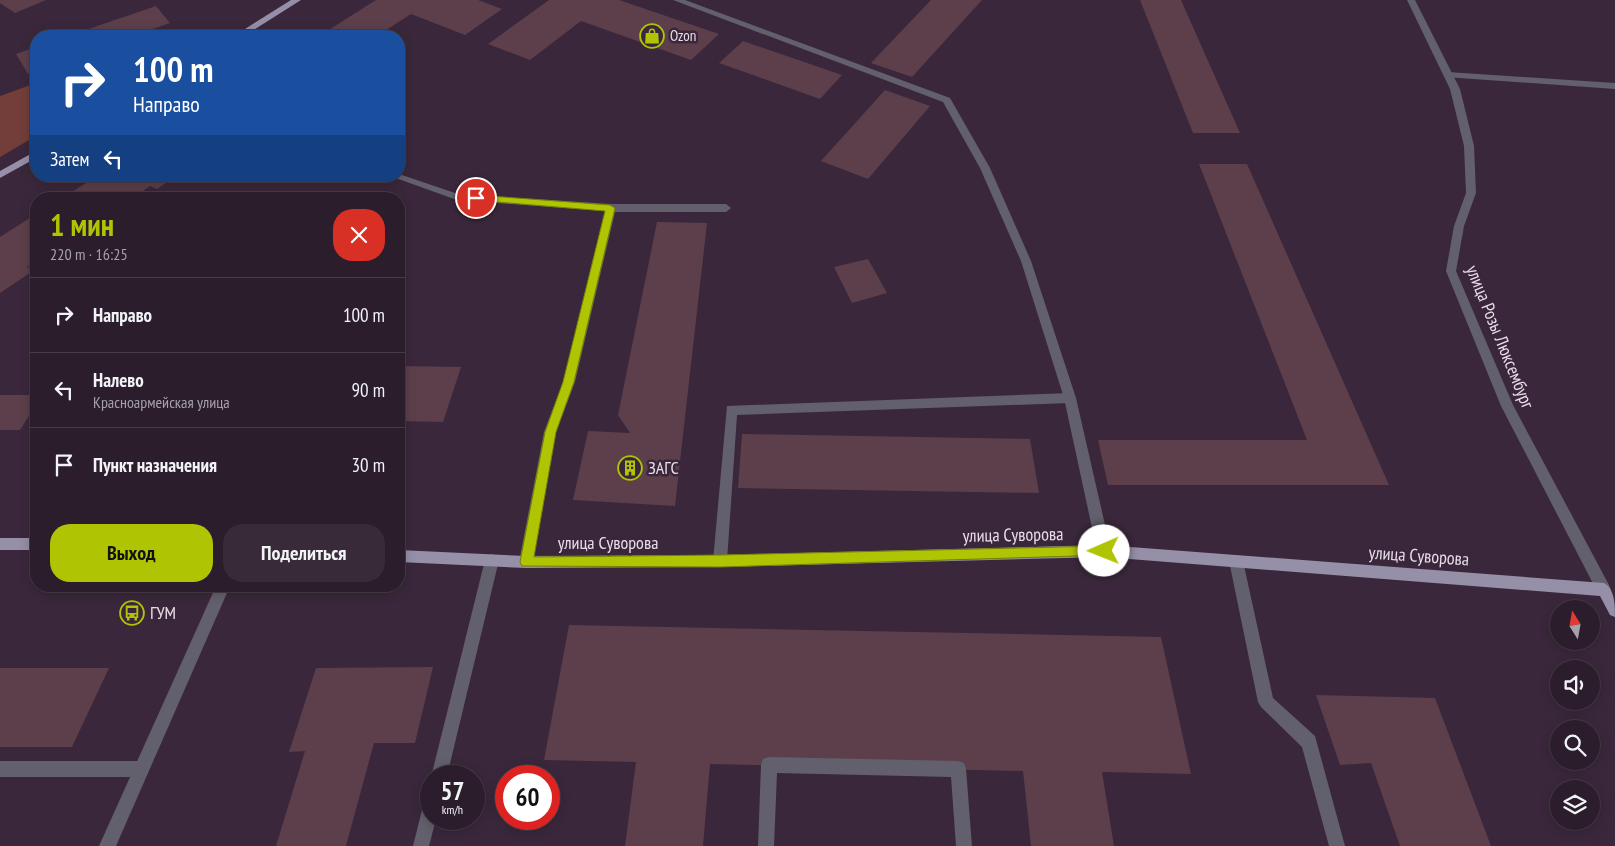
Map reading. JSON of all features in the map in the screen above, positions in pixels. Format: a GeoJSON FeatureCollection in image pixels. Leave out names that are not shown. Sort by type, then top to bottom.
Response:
{"type":"FeatureCollection","features":[{"type":"Feature","properties":{"kind":"main road"},"geometry":{"type":"LineString","coordinates":[[248,30],[297,0]]}},
{"type":"Feature","properties":{"kind":"main road"},"geometry":{"type":"LineString","coordinates":[[0,175],[30,158]]}},
{"type":"Feature","properties":{"kind":"main road"},"geometry":{"type":"LineString","coordinates":[[0,544],[30,544]]}},
{"type":"Feature","properties":{"kind":"main road","name":"улица Суворова"},"geometry":{"type":"LineString","coordinates":[[405,556],[526,562],[720,561],[1104,551],[1604,590]]}},
{"type":"Feature","properties":{"kind":"main road"},"geometry":{"type":"LineString","coordinates":[[1604,590],[1615,610]]}},
{"type":"Feature","properties":{"kind":"street"},"geometry":{"type":"LineString","coordinates":[[677,0],[947,100],[985,168],[1026,261],[1070,398],[1104,551]]}},
{"type":"Feature","properties":{"kind":"street","name":"улица Розы Люксембург"},"geometry":{"type":"LineString","coordinates":[[1411,0],[1455,89],[1470,146],[1471,193],[1459,226],[1451,271],[1507,406],[1604,590]]}},
{"type":"Feature","properties":{"kind":"street"},"geometry":{"type":"LineString","coordinates":[[1448,75],[1615,86]]}},
{"type":"Feature","properties":{"kind":"street"},"geometry":{"type":"LineString","coordinates":[[405,179],[457,197],[610,208],[726,208]]}},
{"type":"Feature","properties":{"kind":"street"},"geometry":{"type":"LineString","coordinates":[[526,562],[550,432],[569,382],[610,208]]}},
{"type":"Feature","properties":{"kind":"street"},"geometry":{"type":"LineString","coordinates":[[720,561],[731,410],[1070,398]]}},
{"type":"Feature","properties":{"kind":"street"},"geometry":{"type":"LineString","coordinates":[[442,765],[492,560]]}},
{"type":"Feature","properties":{"kind":"street"},"geometry":{"type":"LineString","coordinates":[[1236,561],[1266,702],[1309,742],[1338,846]]}},
{"type":"Feature","properties":{"kind":"street"},"geometry":{"type":"LineString","coordinates":[[107,846],[220,592]]}},
{"type":"Feature","properties":{"kind":"street"},"geometry":{"type":"LineString","coordinates":[[766,846],[769,765],[958,769],[964,846]]}},
{"type":"Feature","properties":{"kind":"street"},"geometry":{"type":"LineString","coordinates":[[0,769],[141,769]]}},
{"type":"Feature","properties":{"kind":"street"},"geometry":{"type":"LineString","coordinates":[[421,846],[425,830]]}},
{"type":"Feature","properties":{"kind":"shaded area"},"geometry":{"type":"Polygon","coordinates":[[[30,85],[30,140],[0,157],[0,96],[30,85]]]}},
{"type":"Feature","properties":{"kind":"building"},"geometry":{"type":"Polygon","coordinates":[[[0,0],[46,0],[15,13],[0,3],[0,0]]]}},
{"type":"Feature","properties":{"kind":"building"},"geometry":{"type":"Polygon","coordinates":[[[376,0],[478,0],[502,9],[465,35],[411,14],[386,30],[328,30],[376,0]]]}},
{"type":"Feature","properties":{"kind":"building"},"geometry":{"type":"Polygon","coordinates":[[[549,0],[619,0],[719,34],[691,60],[581,21],[530,60],[488,44],[549,0]]]}},
{"type":"Feature","properties":{"kind":"building"},"geometry":{"type":"Polygon","coordinates":[[[931,0],[982,0],[912,77],[871,63],[931,0]]]}},
{"type":"Feature","properties":{"kind":"building"},"geometry":{"type":"Polygon","coordinates":[[[1140,0],[1181,0],[1240,133],[1193,133],[1140,0]]]}},
{"type":"Feature","properties":{"kind":"building"},"geometry":{"type":"Polygon","coordinates":[[[156,6],[170,23],[150,30],[86,30],[156,6]]]}},
{"type":"Feature","properties":{"kind":"building"},"geometry":{"type":"Polygon","coordinates":[[[743,41],[842,75],[820,99],[719,63],[743,41]]]}},
{"type":"Feature","properties":{"kind":"building"},"geometry":{"type":"Polygon","coordinates":[[[30,49],[30,73],[28,74],[16,54],[30,49]]]}},
{"type":"Feature","properties":{"kind":"building"},"geometry":{"type":"Polygon","coordinates":[[[885,90],[930,106],[868,179],[821,161],[885,90]]]}},
{"type":"Feature","properties":{"kind":"building"},"geometry":{"type":"Polygon","coordinates":[[[1199,164],[1247,164],[1389,485],[1108,485],[1098,440],[1307,440],[1199,164]]]}},
{"type":"Feature","properties":{"kind":"building"},"geometry":{"type":"Polygon","coordinates":[[[88,182],[167,182],[157,189],[150,186],[141,192],[72,192],[88,182]]]}},
{"type":"Feature","properties":{"kind":"building"},"geometry":{"type":"Polygon","coordinates":[[[30,218],[30,265],[27,267],[30,269],[30,273],[0,293],[0,237],[30,218]]]}},
{"type":"Feature","properties":{"kind":"building"},"geometry":{"type":"Polygon","coordinates":[[[657,222],[707,223],[675,506],[573,500],[588,431],[630,433],[618,415],[657,222]]]}},
{"type":"Feature","properties":{"kind":"building"},"geometry":{"type":"Polygon","coordinates":[[[868,259],[887,293],[852,303],[834,267],[868,259]]]}},
{"type":"Feature","properties":{"kind":"building"},"geometry":{"type":"Polygon","coordinates":[[[405,366],[461,367],[443,422],[405,421],[405,366]]]}},
{"type":"Feature","properties":{"kind":"building"},"geometry":{"type":"Polygon","coordinates":[[[0,395],[30,395],[30,414],[20,430],[0,430],[0,395]]]}},
{"type":"Feature","properties":{"kind":"building"},"geometry":{"type":"Polygon","coordinates":[[[742,434],[1030,439],[1039,493],[738,488],[742,434]]]}},
{"type":"Feature","properties":{"kind":"building"},"geometry":{"type":"Polygon","coordinates":[[[569,625],[1161,637],[1191,774],[1102,772],[1114,846],[1031,846],[1023,771],[710,764],[703,846],[625,846],[636,762],[544,760],[569,625]]]}},
{"type":"Feature","properties":{"kind":"building"},"geometry":{"type":"Polygon","coordinates":[[[433,667],[415,743],[374,743],[346,846],[276,846],[305,751],[289,752],[316,668],[433,667]]]}},
{"type":"Feature","properties":{"kind":"building"},"geometry":{"type":"Polygon","coordinates":[[[0,668],[109,668],[72,747],[0,747],[0,668]]]}},
{"type":"Feature","properties":{"kind":"building"},"geometry":{"type":"Polygon","coordinates":[[[1316,695],[1435,698],[1491,846],[1400,846],[1371,763],[1340,765],[1316,695]]]}},
{"type":"Feature","properties":{"kind":"place","name":"Ozon"},"geometry":{"type":"Point","coordinates":[652,36]}},
{"type":"Feature","properties":{"kind":"place","name":"ЗАГС"},"geometry":{"type":"Point","coordinates":[630,468]}},
{"type":"Feature","properties":{"kind":"place","name":"ГУМ"},"geometry":{"type":"Point","coordinates":[132,613]}},
{"type":"Feature","properties":{"kind":"route"},"geometry":{"type":"LineString","coordinates":[[476,198],[610,208],[569,382],[550,432],[526,562],[720,561],[1104,551]]}}]}
